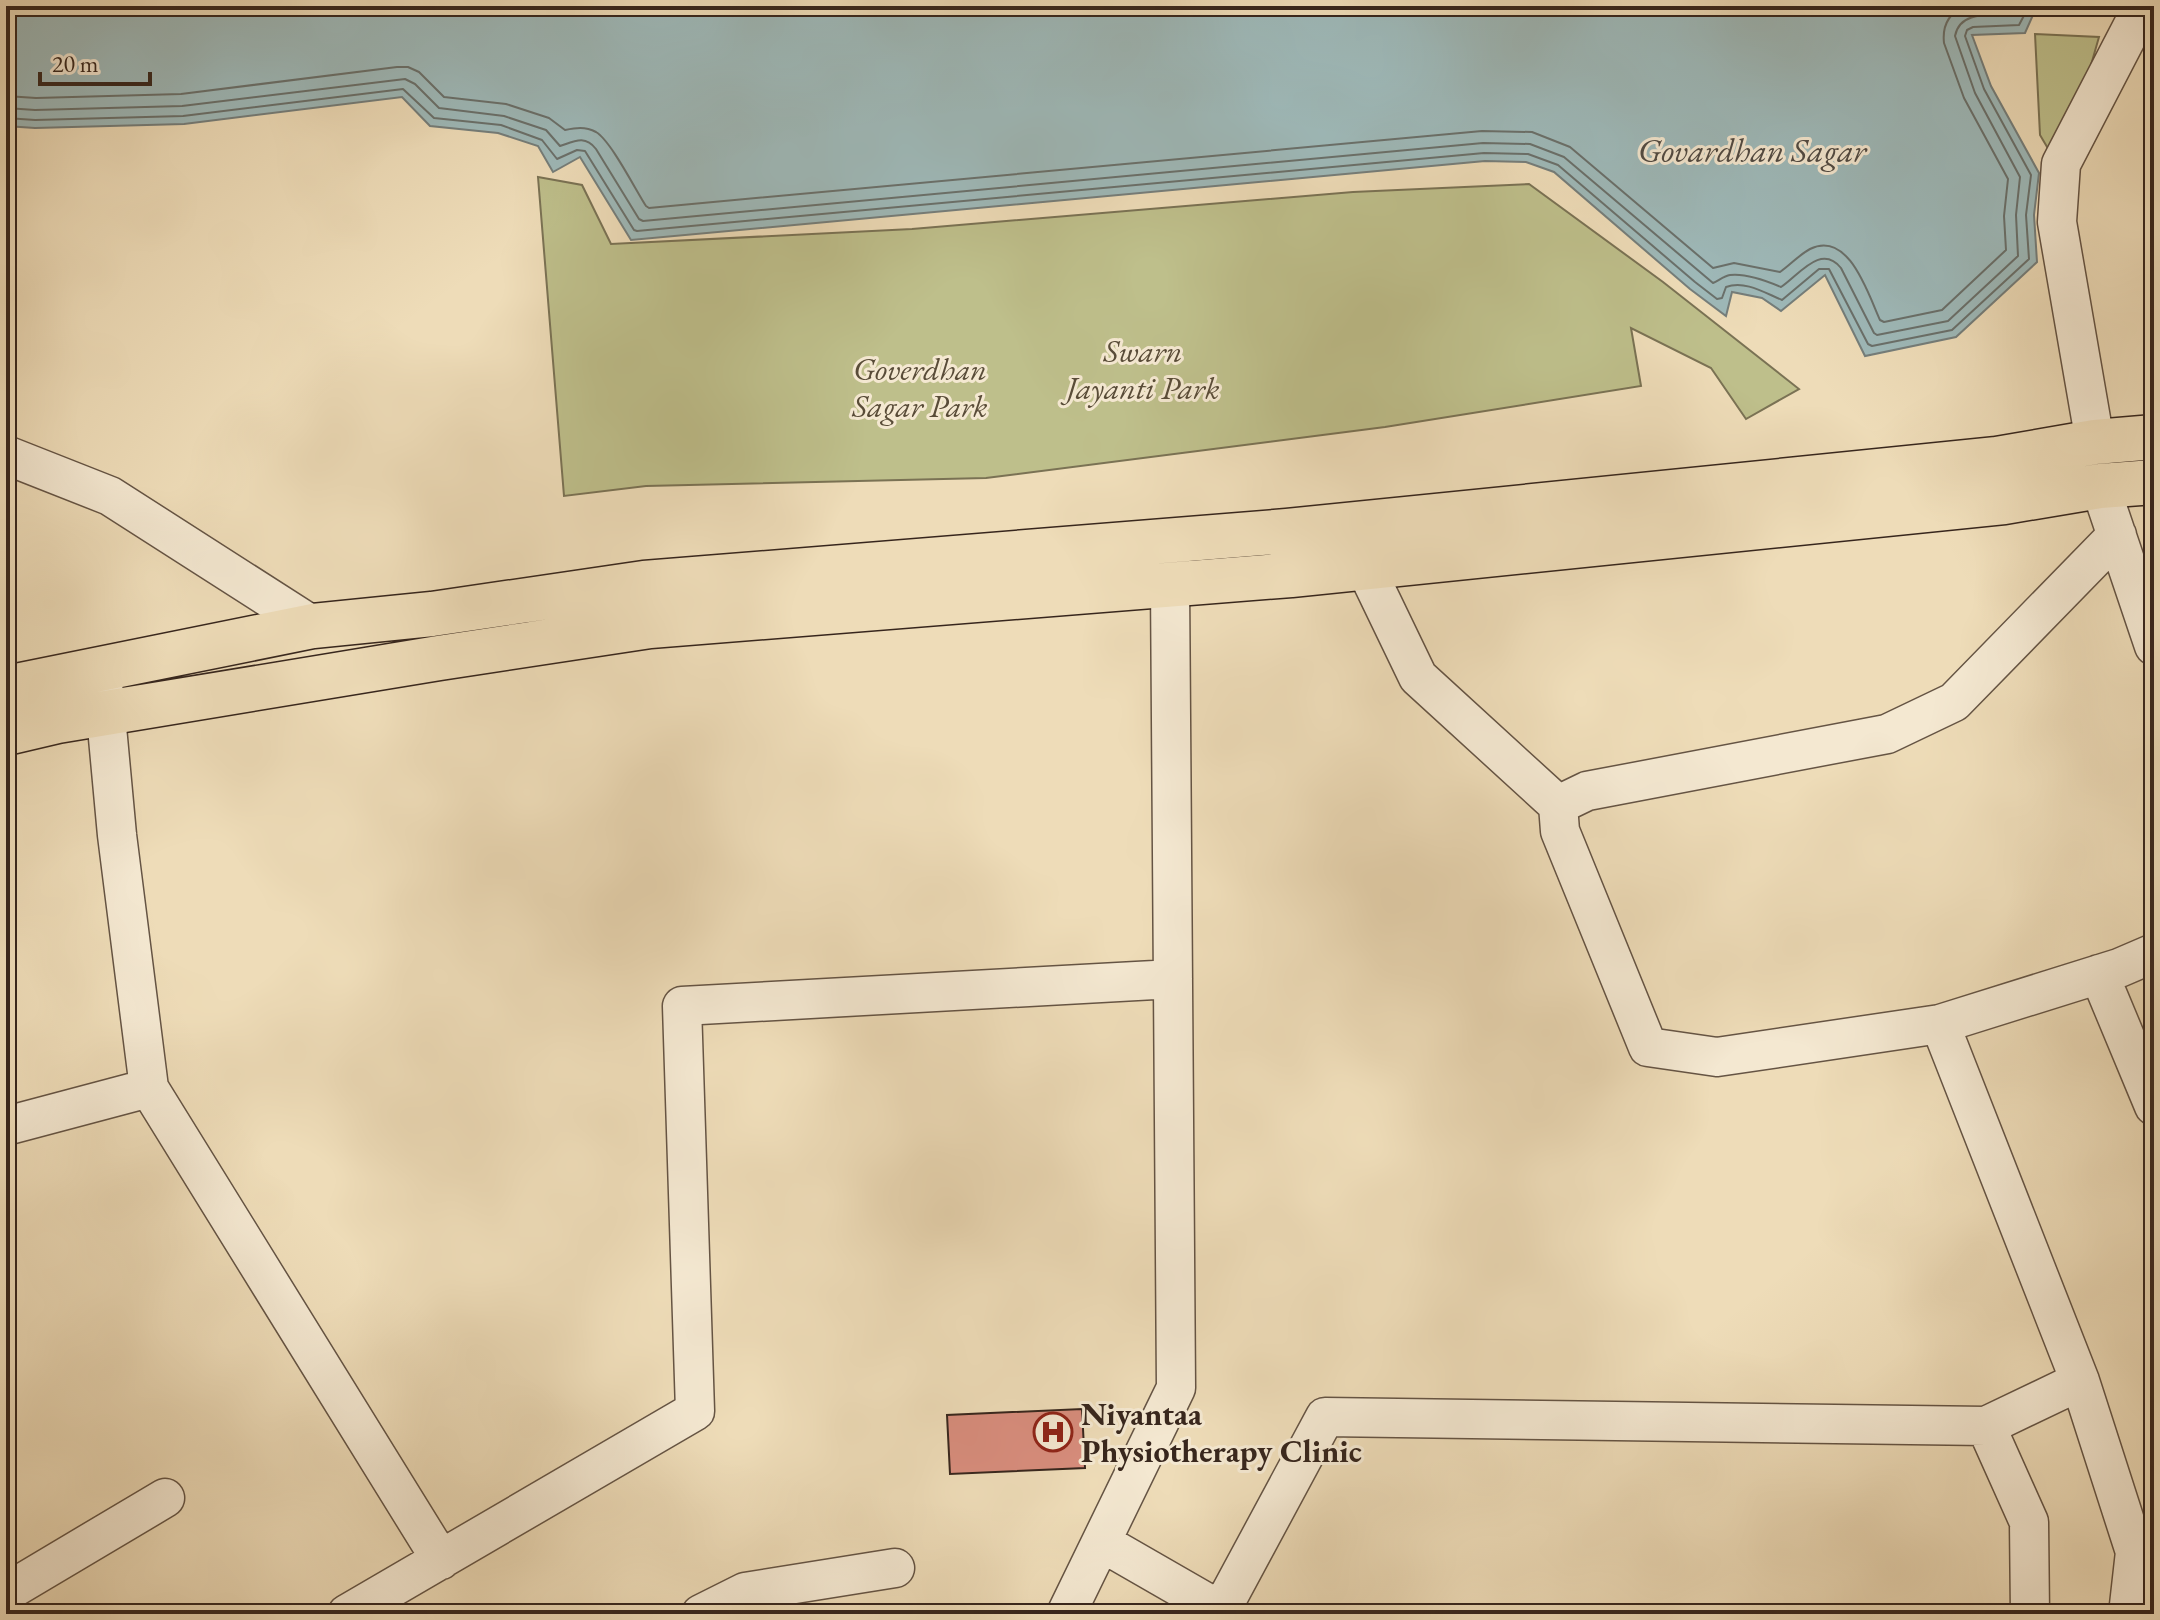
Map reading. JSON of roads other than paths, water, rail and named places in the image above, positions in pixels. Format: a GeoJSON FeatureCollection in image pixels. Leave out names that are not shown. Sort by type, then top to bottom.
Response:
{"type":"FeatureCollection","features":[{"type":"Feature","properties":{"kind":"main road"},"geometry":{"type":"LineString","coordinates":[[6,688],[313,626],[432,614],[644,583],[1287,531],[1997,459],[2095,442],[2154,437]]}},
{"type":"Feature","properties":{"kind":"main road"},"geometry":{"type":"LineString","coordinates":[[6,733],[57,721],[650,626],[1365,567],[2004,502],[2100,486],[2154,482]]}},
{"type":"Feature","properties":{"kind":"street"},"geometry":{"type":"LineString","coordinates":[[2095,442],[2057,222],[2061,164],[2143,6]]}},
{"type":"Feature","properties":{"kind":"street"},"geometry":{"type":"LineString","coordinates":[[6,455],[110,496],[313,626]]}},
{"type":"Feature","properties":{"kind":"street"},"geometry":{"type":"LineString","coordinates":[[2100,486],[2154,646]]}},
{"type":"Feature","properties":{"kind":"street"},"geometry":{"type":"LineString","coordinates":[[1558,805],[1587,791],[1887,734],[1954,702],[2117,535]]}},
{"type":"Feature","properties":{"kind":"street"},"geometry":{"type":"LineString","coordinates":[[1365,567],[1418,677],[1558,805],[1560,831],[1648,1047],[1717,1057],[1940,1024],[2099,974],[2154,953]]}},
{"type":"Feature","properties":{"kind":"street"},"geometry":{"type":"LineString","coordinates":[[1066,1614],[1176,1388],[1170,584]]}},
{"type":"Feature","properties":{"kind":"street"},"geometry":{"type":"LineString","coordinates":[[103,669],[117,835],[149,1088],[441,1560]]}},
{"type":"Feature","properties":{"kind":"street"},"geometry":{"type":"LineString","coordinates":[[2099,974],[2154,1106]]}},
{"type":"Feature","properties":{"kind":"street"},"geometry":{"type":"LineString","coordinates":[[347,1614],[695,1411],[682,1006],[1173,979]]}},
{"type":"Feature","properties":{"kind":"street"},"geometry":{"type":"LineString","coordinates":[[1940,1024],[2080,1381],[2135,1552],[2128,1614]]}},
{"type":"Feature","properties":{"kind":"street"},"geometry":{"type":"LineString","coordinates":[[6,1126],[149,1088]]}},
{"type":"Feature","properties":{"kind":"street"},"geometry":{"type":"LineString","coordinates":[[1101,1542],[1220,1613],[1325,1417],[1986,1426],[2080,1381]]}},
{"type":"Feature","properties":{"kind":"street"},"geometry":{"type":"LineString","coordinates":[[1986,1426],[2029,1522],[2030,1614]]}},
{"type":"Feature","properties":{"kind":"street"},"geometry":{"type":"LineString","coordinates":[[6,1591],[165,1498]]}},
{"type":"Feature","properties":{"kind":"street"},"geometry":{"type":"LineString","coordinates":[[701,1614],[745,1592],[895,1568]]}},
{"type":"Feature","properties":{"kind":"water","name":"Govardhan Sagar"},"geometry":{"type":"Polygon","coordinates":[[[6,6],[2037,6],[2025,33],[1972,35],[1991,86],[2039,173],[2034,215],[2037,262],[1956,337],[1865,356],[1825,275],[1781,311],[1762,298],[1732,292],[1726,316],[1690,289],[1554,172],[1526,162],[1485,161],[631,240],[580,157],[553,172],[538,146],[498,133],[430,126],[402,97],[184,124],[6,126],[6,6]]]}},
{"type":"Feature","properties":{"kind":"place","name":"Niyantaa Physiotherapy Clinic"},"geometry":{"type":"Point","coordinates":[1053,1432]}},
{"type":"Feature","properties":{"kind":"park label","name":"Swarn Jayanti Park"},"geometry":{"type":"Point","coordinates":[1143,370]}},
{"type":"Feature","properties":{"kind":"park label","name":"Goverdhan Sagar Park"},"geometry":{"type":"Point","coordinates":[920,388]}}]}
